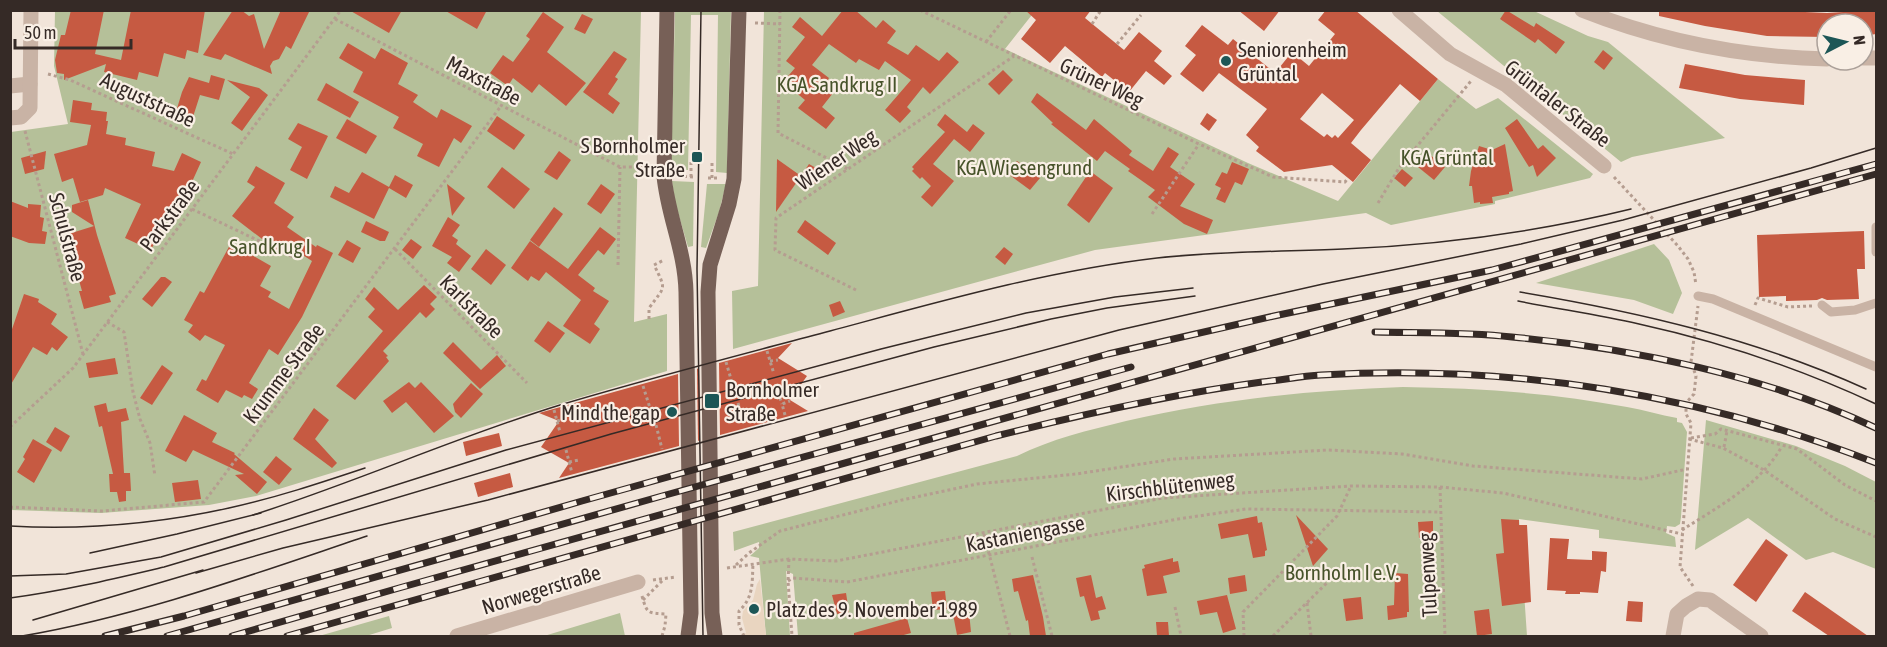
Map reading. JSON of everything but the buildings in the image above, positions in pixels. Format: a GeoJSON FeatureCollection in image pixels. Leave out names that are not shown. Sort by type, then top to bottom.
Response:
{"type":"FeatureCollection","features":[{"type":"Feature","properties":{"kind":"main road"},"geometry":{"type":"LineString","coordinates":[[667,10],[664,176],[666,198],[683,258],[686,292],[691,613],[688,636]]}},
{"type":"Feature","properties":{"kind":"main road"},"geometry":{"type":"LineString","coordinates":[[715,636],[712,613],[708,292],[710,265],[729,204],[734,179],[739,10]]}},
{"type":"Feature","properties":{"kind":"street"},"geometry":{"type":"LineString","coordinates":[[17,122],[30,108],[31,10]]}},
{"type":"Feature","properties":{"kind":"street","name":"Grüntaler Straße"},"geometry":{"type":"LineString","coordinates":[[1399,10],[1450,54],[1506,85],[1604,165]]}},
{"type":"Feature","properties":{"kind":"street"},"geometry":{"type":"LineString","coordinates":[[1582,10],[1623,26],[1670,39],[1738,53],[1815,59]]}},
{"type":"Feature","properties":{"kind":"street"},"geometry":{"type":"LineString","coordinates":[[10,86],[30,84]]}},
{"type":"Feature","properties":{"kind":"street","name":"Norwegerstraße"},"geometry":{"type":"LineString","coordinates":[[457,636],[638,582]]}},
{"type":"Feature","properties":{"kind":"street"},"geometry":{"type":"LineString","coordinates":[[1673,636],[1677,614],[1698,599],[1710,600],[1761,636]]}},
{"type":"Feature","properties":{"kind":"lane"},"geometry":{"type":"LineString","coordinates":[[1876,227],[1876,252]]}},
{"type":"Feature","properties":{"kind":"lane"},"geometry":{"type":"LineString","coordinates":[[1698,297],[1713,300],[1876,367]]}},
{"type":"Feature","properties":{"kind":"lane"},"geometry":{"type":"LineString","coordinates":[[1822,305],[1831,312],[1855,310],[1876,303]]}},
{"type":"Feature","properties":{"kind":"path","name":"Parkstraße"},"geometry":{"type":"LineString","coordinates":[[10,427],[84,355],[107,321],[341,10]]}},
{"type":"Feature","properties":{"kind":"path"},"geometry":{"type":"LineString","coordinates":[[780,10],[778,133],[848,169]]}},
{"type":"Feature","properties":{"kind":"path","name":"Grüner Weg"},"geometry":{"type":"LineString","coordinates":[[920,10],[929,12],[1014,56],[1273,177],[1345,182],[1348,178]]}},
{"type":"Feature","properties":{"kind":"path"},"geometry":{"type":"LineString","coordinates":[[986,42],[1011,10]]}},
{"type":"Feature","properties":{"kind":"path"},"geometry":{"type":"LineString","coordinates":[[1092,24],[1101,10]]}},
{"type":"Feature","properties":{"kind":"path"},"geometry":{"type":"LineString","coordinates":[[1117,44],[1141,15]]}},
{"type":"Feature","properties":{"kind":"path","name":"Maxstraße"},"geometry":{"type":"LineString","coordinates":[[334,19],[621,167]]}},
{"type":"Feature","properties":{"kind":"path"},"geometry":{"type":"LineString","coordinates":[[755,22],[780,24]]}},
{"type":"Feature","properties":{"kind":"path","name":"Wiener Weg"},"geometry":{"type":"LineString","coordinates":[[856,290],[775,250],[776,218],[1014,56]]}},
{"type":"Feature","properties":{"kind":"path"},"geometry":{"type":"LineString","coordinates":[[1378,203],[1399,168],[1480,71]]}},
{"type":"Feature","properties":{"kind":"path","name":"Auguststraße"},"geometry":{"type":"LineString","coordinates":[[48,74],[70,80],[234,155]]}},
{"type":"Feature","properties":{"kind":"path","name":"Krumme Straße"},"geometry":{"type":"LineString","coordinates":[[10,507],[102,511],[204,502],[501,106]]}},
{"type":"Feature","properties":{"kind":"path","name":"Schulstraße"},"geometry":{"type":"LineString","coordinates":[[17,122],[84,355]]}},
{"type":"Feature","properties":{"kind":"path"},"geometry":{"type":"LineString","coordinates":[[1152,214],[1199,144]]}},
{"type":"Feature","properties":{"kind":"path"},"geometry":{"type":"LineString","coordinates":[[671,176],[693,177],[691,160]]}},
{"type":"Feature","properties":{"kind":"path"},"geometry":{"type":"LineString","coordinates":[[712,160],[710,178],[726,178]]}},
{"type":"Feature","properties":{"kind":"path"},"geometry":{"type":"LineString","coordinates":[[1604,165],[1688,259],[1694,272],[1698,297]]}},
{"type":"Feature","properties":{"kind":"path"},"geometry":{"type":"LineString","coordinates":[[618,266],[621,167],[648,167]]}},
{"type":"Feature","properties":{"kind":"path"},"geometry":{"type":"LineString","coordinates":[[192,209],[295,258]]}},
{"type":"Feature","properties":{"kind":"path","name":"Karlstraße"},"geometry":{"type":"LineString","coordinates":[[395,249],[527,383]]}},
{"type":"Feature","properties":{"kind":"path"},"geometry":{"type":"LineString","coordinates":[[649,319],[649,308],[662,293],[663,282],[654,265],[664,260]]}},
{"type":"Feature","properties":{"kind":"path"},"geometry":{"type":"LineString","coordinates":[[1756,304],[1758,298],[1788,308],[1822,305]]}},
{"type":"Feature","properties":{"kind":"path"},"geometry":{"type":"LineString","coordinates":[[1697,318],[1691,362],[1696,376],[1694,394],[1686,403],[1686,414],[1691,423],[1680,567],[1694,587],[1698,599]]}},
{"type":"Feature","properties":{"kind":"path"},"geometry":{"type":"LineString","coordinates":[[107,321],[124,332],[133,392],[150,443],[155,476]]}},
{"type":"Feature","properties":{"kind":"path"},"geometry":{"type":"LineString","coordinates":[[768,351],[774,375]]}},
{"type":"Feature","properties":{"kind":"path"},"geometry":{"type":"LineString","coordinates":[[770,361],[778,360]]}},
{"type":"Feature","properties":{"kind":"path"},"geometry":{"type":"LineString","coordinates":[[726,362],[733,386]]}},
{"type":"Feature","properties":{"kind":"path"},"geometry":{"type":"LineString","coordinates":[[643,386],[650,408]]}},
{"type":"Feature","properties":{"kind":"path"},"geometry":{"type":"LineString","coordinates":[[778,392],[785,415]]}},
{"type":"Feature","properties":{"kind":"path"},"geometry":{"type":"LineString","coordinates":[[782,404],[790,401]]}},
{"type":"Feature","properties":{"kind":"path"},"geometry":{"type":"LineString","coordinates":[[738,403],[745,426]]}},
{"type":"Feature","properties":{"kind":"path"},"geometry":{"type":"LineString","coordinates":[[554,410],[560,432]]}},
{"type":"Feature","properties":{"kind":"path"},"geometry":{"type":"LineString","coordinates":[[557,421],[568,418]]}},
{"type":"Feature","properties":{"kind":"path"},"geometry":{"type":"LineString","coordinates":[[656,425],[662,448]]}},
{"type":"Feature","properties":{"kind":"path"},"geometry":{"type":"LineString","coordinates":[[1689,439],[1714,434],[1720,429],[1797,449],[1845,485],[1876,501]]}},
{"type":"Feature","properties":{"kind":"path"},"geometry":{"type":"LineString","coordinates":[[1723,448],[1727,431]]}},
{"type":"Feature","properties":{"kind":"path"},"geometry":{"type":"LineString","coordinates":[[1689,439],[1723,448],[1764,470],[1835,519],[1876,537]]}},
{"type":"Feature","properties":{"kind":"path"},"geometry":{"type":"LineString","coordinates":[[1682,532],[1741,490],[1764,470],[1782,446]]}},
{"type":"Feature","properties":{"kind":"path"},"geometry":{"type":"LineString","coordinates":[[566,450],[572,472]]}},
{"type":"Feature","properties":{"kind":"path"},"geometry":{"type":"LineString","coordinates":[[735,567],[780,531],[902,500],[977,484],[1076,474],[1174,459],[1328,450],[1402,454],[1473,466],[1642,479],[1687,469]]}},
{"type":"Feature","properties":{"kind":"path"},"geometry":{"type":"LineString","coordinates":[[569,462],[579,460]]}},
{"type":"Feature","properties":{"kind":"path"},"geometry":{"type":"LineString","coordinates":[[1244,636],[1243,612],[1337,516],[1351,486]]}},
{"type":"Feature","properties":{"kind":"path","name":"Kirschblütenweg"},"geometry":{"type":"LineString","coordinates":[[724,568],[789,559],[836,561],[1163,498],[1351,486],[1440,487],[1503,493],[1682,532]]}},
{"type":"Feature","properties":{"kind":"path","name":"Tulpenweg"},"geometry":{"type":"LineString","coordinates":[[1440,487],[1445,636]]}},
{"type":"Feature","properties":{"kind":"path","name":"Kastaniengasse"},"geometry":{"type":"LineString","coordinates":[[788,581],[793,578],[847,582],[1178,519],[1246,509],[1440,512]]}},
{"type":"Feature","properties":{"kind":"path"},"geometry":{"type":"LineString","coordinates":[[984,534],[1010,636]]}},
{"type":"Feature","properties":{"kind":"path"},"geometry":{"type":"LineString","coordinates":[[1032,557],[1052,636]]}},
{"type":"Feature","properties":{"kind":"path"},"geometry":{"type":"LineString","coordinates":[[789,559],[788,581],[792,636]]}},
{"type":"Feature","properties":{"kind":"path"},"geometry":{"type":"LineString","coordinates":[[744,636],[739,626],[738,610],[749,600],[751,594],[753,563]]}},
{"type":"Feature","properties":{"kind":"path"},"geometry":{"type":"LineString","coordinates":[[1273,636],[1342,568]]}},
{"type":"Feature","properties":{"kind":"path"},"geometry":{"type":"LineString","coordinates":[[662,636],[666,614],[651,613],[645,609],[643,600],[663,579],[684,576]]}},
{"type":"Feature","properties":{"kind":"path"},"geometry":{"type":"LineString","coordinates":[[1307,603],[1311,636]]}},
{"type":"Feature","properties":{"kind":"path"},"geometry":{"type":"LineString","coordinates":[[1175,607],[1181,636]]}},
{"type":"Feature","properties":{"kind":"green space","name":"Sandkrug I"},"geometry":{"type":"Polygon","coordinates":[[[55,11],[641,11],[634,322],[667,314],[667,371],[256,496],[209,505],[101,513],[11,510],[11,132],[68,124],[54,66],[55,11]]]}},
{"type":"Feature","properties":{"kind":"green space"},"geometry":{"type":"Polygon","coordinates":[[[675,11],[731,11],[727,173],[716,172],[718,15],[691,15],[688,170],[671,170],[675,11]]]}},
{"type":"Feature","properties":{"kind":"green space","name":"KGA Wiesengrund"},"geometry":{"type":"Polygon","coordinates":[[[764,11],[1035,11],[1005,49],[1248,163],[1338,201],[1438,79],[1476,109],[1498,98],[1593,174],[1590,178],[1495,201],[1495,204],[1391,225],[1366,213],[1095,250],[733,349],[732,291],[758,286],[764,11]]]}},
{"type":"Feature","properties":{"kind":"green space"},"geometry":{"type":"Polygon","coordinates":[[[1437,11],[1534,11],[1588,36],[1608,42],[1725,138],[1632,157],[1621,162],[1437,11]]]}},
{"type":"Feature","properties":{"kind":"green space"},"geometry":{"type":"Polygon","coordinates":[[[672,181],[694,182],[693,246],[688,247],[675,202],[672,181]]]}},
{"type":"Feature","properties":{"kind":"green space"},"geometry":{"type":"Polygon","coordinates":[[[707,184],[726,184],[706,248],[701,247],[707,184]]]}},
{"type":"Feature","properties":{"kind":"green space"},"geometry":{"type":"Polygon","coordinates":[[[1654,244],[1669,260],[1682,293],[1673,314],[1634,300],[1536,283],[1654,244]]]}},
{"type":"Feature","properties":{"kind":"green space","name":"Bornholm I e.V."},"geometry":{"type":"Polygon","coordinates":[[[1403,387],[1543,395],[1599,402],[1677,418],[1677,422],[1682,423],[1687,432],[1681,517],[1680,524],[1675,527],[1667,526],[1666,533],[1675,537],[1676,547],[1599,538],[1599,530],[1519,519],[1527,636],[798,636],[793,574],[786,571],[790,636],[766,636],[759,558],[750,556],[759,548],[759,542],[734,551],[733,532],[1017,456],[1057,440],[1112,424],[1195,407],[1264,397],[1403,387]]]}},
{"type":"Feature","properties":{"kind":"green space"},"geometry":{"type":"Polygon","coordinates":[[[1706,420],[1796,446],[1845,466],[1876,482],[1876,569],[1833,552],[1806,560],[1748,518],[1695,550],[1706,420]]]}},
{"type":"Feature","properties":{"kind":"green space"},"geometry":{"type":"Polygon","coordinates":[[[620,613],[625,636],[544,636],[620,613]]]}},
{"type":"Feature","properties":{"kind":"green space"},"geometry":{"type":"Polygon","coordinates":[[[389,616],[392,628],[366,636],[319,636],[389,616]]]}},
{"type":"Feature","properties":{"kind":"shaded area","name":"Platz des 9. November 1989"},"geometry":{"type":"Polygon","coordinates":[[[760,579],[766,636],[738,636],[746,633],[742,618],[743,611],[753,600],[760,579]]]}},
{"type":"Feature","properties":{"kind":"tram line"},"geometry":{"type":"LineString","coordinates":[[701,10],[697,269],[703,636]]}},
{"type":"Feature","properties":{"kind":"tram line"},"geometry":{"type":"LineString","coordinates":[[196,573],[283,548],[488,500],[1119,330],[1623,220],[1876,148]]}},
{"type":"Feature","properties":{"kind":"tram line"},"geometry":{"type":"LineString","coordinates":[[253,515],[560,405],[992,288],[1074,271],[1157,258],[1452,241],[1524,231],[1631,209]]}},
{"type":"Feature","properties":{"kind":"tram line"},"geometry":{"type":"LineString","coordinates":[[10,576],[66,574],[161,557],[506,450],[881,349],[1026,313],[1115,297],[1193,288]]}},
{"type":"Feature","properties":{"kind":"tram line"},"geometry":{"type":"LineString","coordinates":[[1520,292],[1653,318],[1696,329],[1782,356],[1866,389]]}},
{"type":"Feature","properties":{"kind":"tram line"},"geometry":{"type":"LineString","coordinates":[[10,598],[69,588],[164,567],[611,434],[934,347],[1107,308],[1195,296]]}},
{"type":"Feature","properties":{"kind":"tram line"},"geometry":{"type":"LineString","coordinates":[[1518,301],[1624,321],[1700,339],[1790,368],[1876,404]]}},
{"type":"Feature","properties":{"kind":"tram line"},"geometry":{"type":"LineString","coordinates":[[10,526],[93,526],[148,522],[202,514],[263,500],[365,468]]}},
{"type":"Feature","properties":{"kind":"tram line"},"geometry":{"type":"LineString","coordinates":[[90,553],[261,513]]}},
{"type":"Feature","properties":{"kind":"tram line"},"geometry":{"type":"LineString","coordinates":[[22,636],[66,628],[153,606],[367,536]]}},
{"type":"Feature","properties":{"kind":"tram line"},"geometry":{"type":"LineString","coordinates":[[33,620],[203,570]]}},
{"type":"Feature","properties":{"kind":"railway"},"geometry":{"type":"LineString","coordinates":[[105,636],[184,616],[582,501],[1108,354],[1492,270],[1876,164]]}},
{"type":"Feature","properties":{"kind":"railway"},"geometry":{"type":"LineString","coordinates":[[232,636],[1876,174]]}},
{"type":"Feature","properties":{"kind":"railway"},"geometry":{"type":"LineString","coordinates":[[1375,332],[1495,335],[1558,342],[1651,357],[1698,367],[1790,393],[1876,428]]}},
{"type":"Feature","properties":{"kind":"railway"},"geometry":{"type":"LineString","coordinates":[[167,636],[662,496],[1131,367]]}},
{"type":"Feature","properties":{"kind":"railway"},"geometry":{"type":"LineString","coordinates":[[287,636],[996,436],[1161,399],[1306,376],[1392,373],[1463,374],[1604,389],[1673,402],[1742,419],[1810,439],[1876,463]]}},
{"type":"Feature","properties":{"kind":"place","name":"Seniorenheim Grüntal"},"geometry":{"type":"Point","coordinates":[1226,61]}},
{"type":"Feature","properties":{"kind":"place","name":"S Bornholmer Straße"},"geometry":{"type":"Point","coordinates":[697,157]}},
{"type":"Feature","properties":{"kind":"place","name":"Bornholmer Straße"},"geometry":{"type":"Point","coordinates":[712,401]}},
{"type":"Feature","properties":{"kind":"place","name":"Mind the gap"},"geometry":{"type":"Point","coordinates":[672,412]}},
{"type":"Feature","properties":{"kind":"place","name":"Platz des 9. November 1989"},"geometry":{"type":"Point","coordinates":[754,609]}},
{"type":"Feature","properties":{"kind":"park label","name":"KGA Sandkrug II"},"geometry":{"type":"Point","coordinates":[837,84]}},
{"type":"Feature","properties":{"kind":"park label","name":"KGA Grüntal"},"geometry":{"type":"Point","coordinates":[1447,157]}}]}
